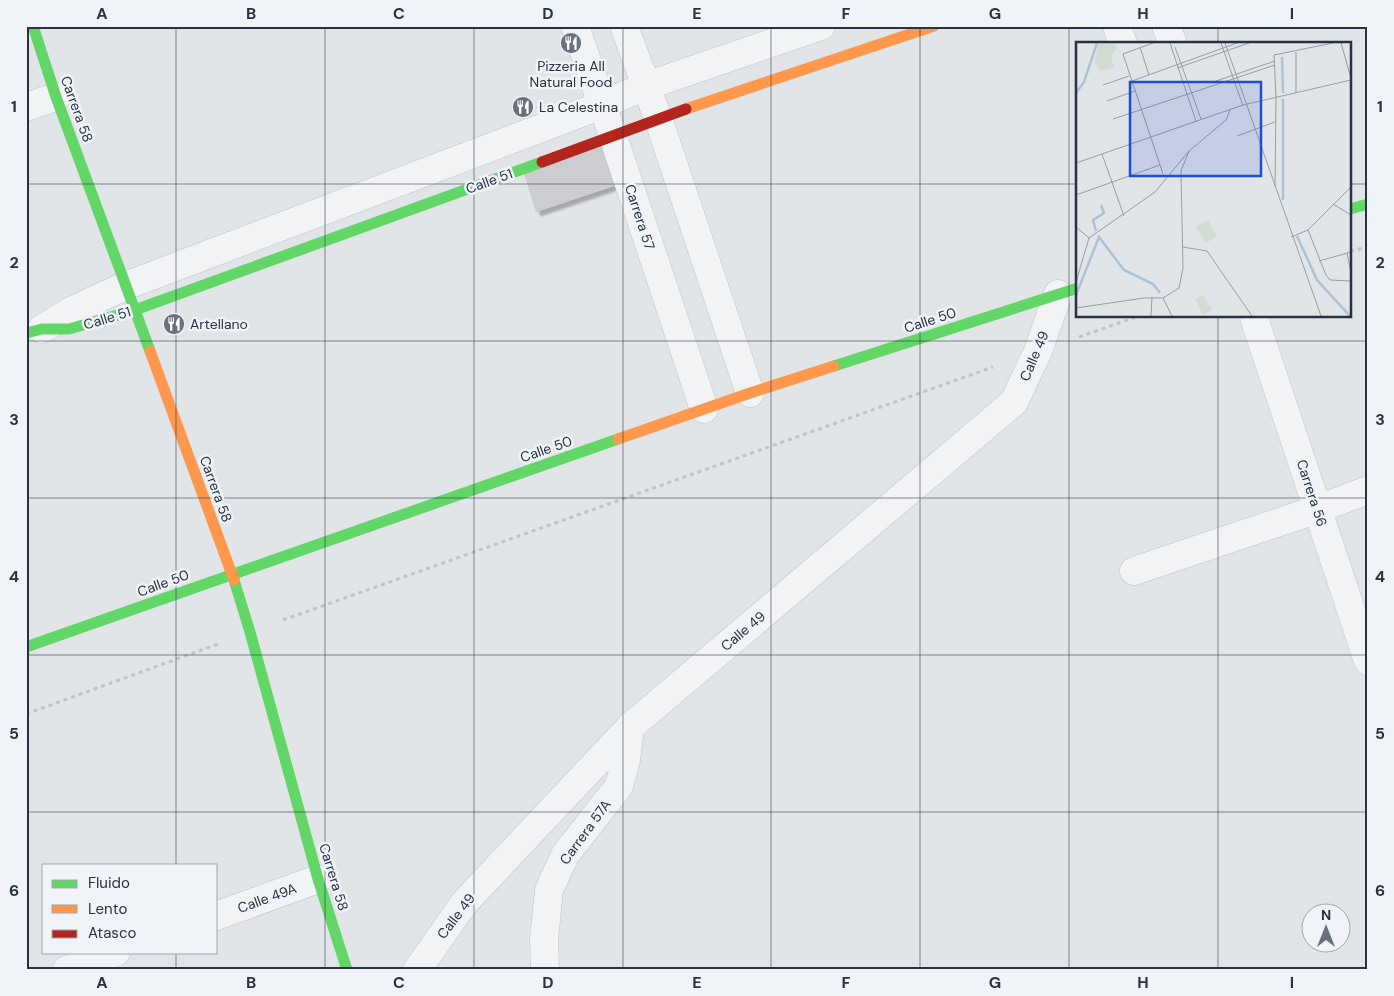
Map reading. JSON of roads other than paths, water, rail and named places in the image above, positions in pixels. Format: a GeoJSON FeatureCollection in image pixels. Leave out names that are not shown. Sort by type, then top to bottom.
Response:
{"type":"FeatureCollection","features":[{"type":"Feature","properties":{"kind":"street","name":"Carrera 58"},"geometry":{"type":"LineString","coordinates":[[33,26],[56,97],[232,574],[250,632],[318,879],[347,970]]}},
{"type":"Feature","properties":{"kind":"street","name":"Carrera 57"},"geometry":{"type":"LineString","coordinates":[[574,26],[614,136],[704,410]]}},
{"type":"Feature","properties":{"kind":"street"},"geometry":{"type":"LineString","coordinates":[[624,26],[658,118],[750,393]]}},
{"type":"Feature","properties":{"kind":"street","name":"Calle 51"},"geometry":{"type":"LineString","coordinates":[[130,298],[646,86],[821,26]]}},
{"type":"Feature","properties":{"kind":"street","name":"Calle 51"},"geometry":{"type":"LineString","coordinates":[[34,331],[71,311],[130,298],[614,136],[658,118],[934,26]]}},
{"type":"Feature","properties":{"kind":"street"},"geometry":{"type":"LineString","coordinates":[[1117,26],[1122,42]]}},
{"type":"Feature","properties":{"kind":"street"},"geometry":{"type":"LineString","coordinates":[[1166,26],[1172,42]]}},
{"type":"Feature","properties":{"kind":"street"},"geometry":{"type":"LineString","coordinates":[[26,107],[56,97]]}},
{"type":"Feature","properties":{"kind":"street"},"geometry":{"type":"LineString","coordinates":[[1352,208],[1368,204]]}},
{"type":"Feature","properties":{"kind":"street","name":"Calle 50"},"geometry":{"type":"LineString","coordinates":[[26,647],[750,393],[1068,291]]}},
{"type":"Feature","properties":{"kind":"street","name":"Calle 49"},"geometry":{"type":"LineString","coordinates":[[417,970],[464,902],[630,726],[1014,402],[1068,291]]}},
{"type":"Feature","properties":{"kind":"street","name":"Carrera 56"},"geometry":{"type":"LineString","coordinates":[[1253,319],[1368,661]]}},
{"type":"Feature","properties":{"kind":"street"},"geometry":{"type":"LineString","coordinates":[[1134,571],[1318,509],[1368,490]]}},
{"type":"Feature","properties":{"kind":"street","name":"Carrera 57A"},"geometry":{"type":"LineString","coordinates":[[545,970],[544,938],[549,890],[565,855],[619,786],[626,760],[630,726]]}},
{"type":"Feature","properties":{"kind":"street","name":"Calle 49A"},"geometry":{"type":"LineString","coordinates":[[218,915],[318,879]]}},
{"type":"Feature","properties":{"kind":"street"},"geometry":{"type":"LineString","coordinates":[[67,970],[111,954]]}},
{"type":"Feature","properties":{"kind":"place","name":"Pizzeria All Natural Food"},"geometry":{"type":"Point","coordinates":[571,43]}},
{"type":"Feature","properties":{"kind":"place","name":"La Celestina"},"geometry":{"type":"Point","coordinates":[523,107]}},
{"type":"Feature","properties":{"kind":"place","name":"Artellano"},"geometry":{"type":"Point","coordinates":[174,324]}}]}
